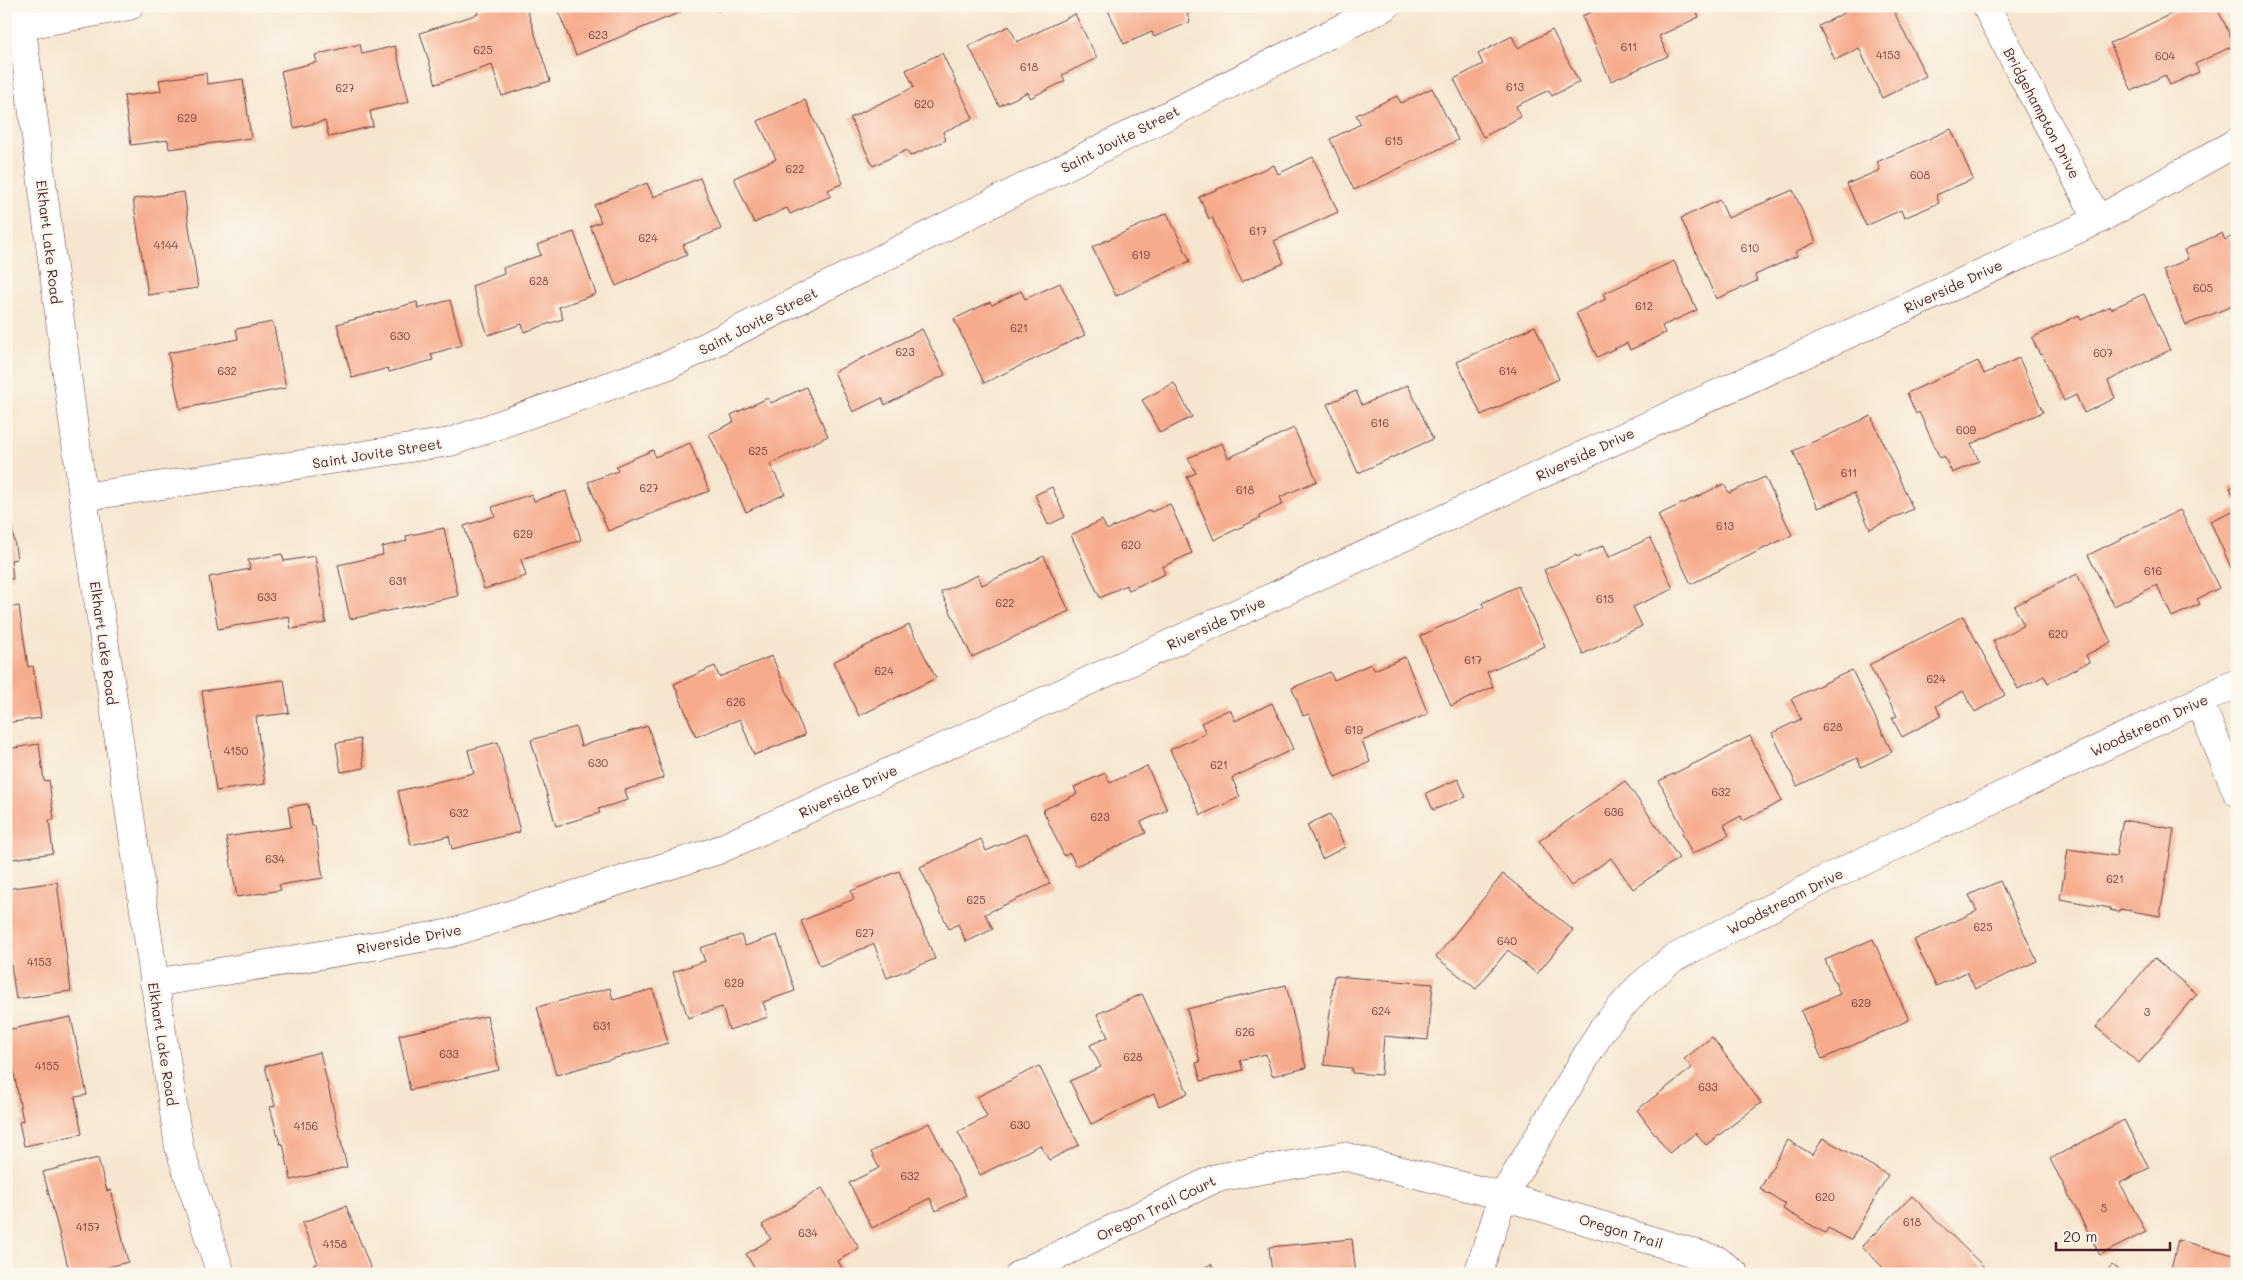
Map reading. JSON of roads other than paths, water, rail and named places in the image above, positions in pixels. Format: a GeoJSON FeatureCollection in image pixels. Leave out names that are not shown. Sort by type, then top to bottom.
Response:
{"type":"FeatureCollection","features":[{"type":"Feature","properties":{"kind":"street"},"geometry":{"type":"LineString","coordinates":[[20,16],[129,6]]}},
{"type":"Feature","properties":{"kind":"street","name":"Saint Jovite Street"},"geometry":{"type":"LineString","coordinates":[[82,497],[450,442],[669,365],[1386,6]]}},
{"type":"Feature","properties":{"kind":"street","name":"Bridgehampton Drive"},"geometry":{"type":"LineString","coordinates":[[1986,6],[2098,220]]}},
{"type":"Feature","properties":{"kind":"street","name":"Elkhart Lake Road"},"geometry":{"type":"LineString","coordinates":[[20,16],[82,497],[179,1147],[221,1274]]}},
{"type":"Feature","properties":{"kind":"street","name":"Riverside Drive"},"geometry":{"type":"LineString","coordinates":[[154,983],[451,933],[716,851],[2098,220],[2237,142]]}},
{"type":"Feature","properties":{"kind":"street","name":"Woodstream Drive"},"geometry":{"type":"LineString","coordinates":[[1478,1274],[1503,1196],[1603,1028],[1638,988],[1672,959],[1822,880],[2237,683]]}},
{"type":"Feature","properties":{"kind":"street"},"geometry":{"type":"LineString","coordinates":[[2199,701],[2237,792]]}},
{"type":"Feature","properties":{"kind":"street","name":"Oregon Trail Court"},"geometry":{"type":"LineString","coordinates":[[1020,1274],[1216,1178],[1342,1156],[1503,1196]]}},
{"type":"Feature","properties":{"kind":"street","name":"Oregon Trail"},"geometry":{"type":"LineString","coordinates":[[1503,1196],[1717,1260],[1735,1274]]}}]}
